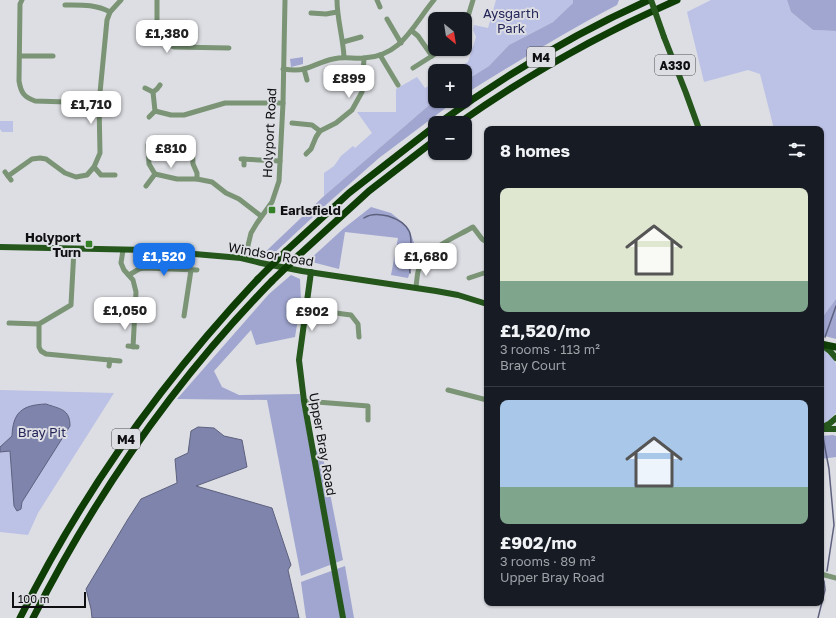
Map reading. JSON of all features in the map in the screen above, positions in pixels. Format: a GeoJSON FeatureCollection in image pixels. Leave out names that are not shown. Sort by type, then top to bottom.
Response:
{"type":"FeatureCollection","features":[{"type":"Feature","properties":{"kind":"highway","name":"M4"},"geometry":{"type":"LineString","coordinates":[[450,116],[543,56],[592,28],[650,0]]}},
{"type":"Feature","properties":{"kind":"highway","name":"M4"},"geometry":{"type":"LineString","coordinates":[[469,116],[517,84],[569,54],[623,25],[677,0]]}},
{"type":"Feature","properties":{"kind":"highway","name":"M4"},"geometry":{"type":"LineString","coordinates":[[20,618],[73,521],[94,486],[133,428],[197,347],[258,278],[286,251],[349,193],[428,131]]}},
{"type":"Feature","properties":{"kind":"highway","name":"M4"},"geometry":{"type":"LineString","coordinates":[[34,618],[80,531],[109,485],[168,401],[202,358],[272,281],[299,254],[364,196],[428,146]]}},
{"type":"Feature","properties":{"kind":"highway"},"geometry":{"type":"LineString","coordinates":[[824,345],[836,347]]}},
{"type":"Feature","properties":{"kind":"main road","name":"A330"},"geometry":{"type":"LineString","coordinates":[[650,0],[686,93],[697,126]]}},
{"type":"Feature","properties":{"kind":"main road","name":"Windsor Road"},"geometry":{"type":"LineString","coordinates":[[0,247],[159,251],[245,258],[262,263],[312,272],[458,295],[484,303]]}},
{"type":"Feature","properties":{"kind":"main road","name":"Upper Bray Road"},"geometry":{"type":"LineString","coordinates":[[312,272],[305,310],[299,360],[304,401],[342,618]]}},
{"type":"Feature","properties":{"kind":"main road"},"geometry":{"type":"LineString","coordinates":[[824,346],[836,358]]}},
{"type":"Feature","properties":{"kind":"main road"},"geometry":{"type":"LineString","coordinates":[[824,427],[836,418]]}},
{"type":"Feature","properties":{"kind":"main road"},"geometry":{"type":"LineString","coordinates":[[824,429],[836,429]]}},
{"type":"Feature","properties":{"kind":"street"},"geometry":{"type":"LineString","coordinates":[[22,0],[20,4],[19,81],[21,91],[28,98],[35,101],[99,103]]}},
{"type":"Feature","properties":{"kind":"street"},"geometry":{"type":"LineString","coordinates":[[8,176],[32,159],[47,157],[65,173],[76,177],[87,175],[94,167],[100,153],[101,114],[99,103],[107,20],[110,12],[121,0]]}},
{"type":"Feature","properties":{"kind":"street"},"geometry":{"type":"LineString","coordinates":[[157,0],[157,33],[163,43],[174,47],[229,48]]}},
{"type":"Feature","properties":{"kind":"street","name":"Holyport Road"},"geometry":{"type":"LineString","coordinates":[[245,258],[252,233],[261,216],[272,202],[279,180],[286,0]]}},
{"type":"Feature","properties":{"kind":"street"},"geometry":{"type":"LineString","coordinates":[[337,0],[337,12],[343,42],[344,57]]}},
{"type":"Feature","properties":{"kind":"street"},"geometry":{"type":"LineString","coordinates":[[377,0],[380,8]]}},
{"type":"Feature","properties":{"kind":"street"},"geometry":{"type":"LineString","coordinates":[[283,69],[304,69],[324,61],[344,57],[364,58],[386,53],[401,43],[412,32],[434,0]]}},
{"type":"Feature","properties":{"kind":"street"},"geometry":{"type":"LineString","coordinates":[[469,12],[473,0]]}},
{"type":"Feature","properties":{"kind":"street"},"geometry":{"type":"LineString","coordinates":[[65,5],[72,8],[94,6],[110,12]]}},
{"type":"Feature","properties":{"kind":"street"},"geometry":{"type":"LineString","coordinates":[[312,13],[326,14],[337,12]]}},
{"type":"Feature","properties":{"kind":"street"},"geometry":{"type":"LineString","coordinates":[[387,19],[401,43]]}},
{"type":"Feature","properties":{"kind":"street"},"geometry":{"type":"LineString","coordinates":[[412,32],[418,36],[428,50]]}},
{"type":"Feature","properties":{"kind":"street"},"geometry":{"type":"LineString","coordinates":[[343,42],[361,37]]}},
{"type":"Feature","properties":{"kind":"street"},"geometry":{"type":"LineString","coordinates":[[380,55],[398,85]]}},
{"type":"Feature","properties":{"kind":"street"},"geometry":{"type":"LineString","coordinates":[[20,56],[53,56]]}},
{"type":"Feature","properties":{"kind":"street"},"geometry":{"type":"LineString","coordinates":[[413,68],[432,56]]}},
{"type":"Feature","properties":{"kind":"street"},"geometry":{"type":"LineString","coordinates":[[306,154],[311,149],[320,131],[336,123],[352,110],[362,92],[364,58]]}},
{"type":"Feature","properties":{"kind":"street"},"geometry":{"type":"LineString","coordinates":[[304,69],[306,80]]}},
{"type":"Feature","properties":{"kind":"street"},"geometry":{"type":"LineString","coordinates":[[153,92],[160,85]]}},
{"type":"Feature","properties":{"kind":"street"},"geometry":{"type":"LineString","coordinates":[[145,88],[153,92]]}},
{"type":"Feature","properties":{"kind":"street"},"geometry":{"type":"LineString","coordinates":[[150,118],[155,111],[153,92]]}},
{"type":"Feature","properties":{"kind":"street"},"geometry":{"type":"LineString","coordinates":[[155,111],[171,115],[184,115],[225,103],[283,103]]}},
{"type":"Feature","properties":{"kind":"street"},"geometry":{"type":"LineString","coordinates":[[292,123],[312,125],[320,131]]}},
{"type":"Feature","properties":{"kind":"street"},"geometry":{"type":"LineString","coordinates":[[148,145],[149,164],[155,174],[177,179],[197,179],[212,182],[226,193],[239,199],[261,216]]}},
{"type":"Feature","properties":{"kind":"street"},"geometry":{"type":"LineString","coordinates":[[192,145],[193,164],[197,173],[197,179]]}},
{"type":"Feature","properties":{"kind":"street"},"geometry":{"type":"LineString","coordinates":[[244,165],[243,159],[280,161]]}},
{"type":"Feature","properties":{"kind":"street"},"geometry":{"type":"LineString","coordinates":[[94,167],[101,175],[115,175]]}},
{"type":"Feature","properties":{"kind":"street"},"geometry":{"type":"LineString","coordinates":[[146,186],[155,174]]}},
{"type":"Feature","properties":{"kind":"street"},"geometry":{"type":"LineString","coordinates":[[416,288],[420,264],[430,253],[473,227],[484,240]]}},
{"type":"Feature","properties":{"kind":"street"},"geometry":{"type":"LineString","coordinates":[[9,323],[39,324],[71,305],[74,249]]}},
{"type":"Feature","properties":{"kind":"street"},"geometry":{"type":"LineString","coordinates":[[123,250],[120,263],[133,280],[136,292],[133,347]]}},
{"type":"Feature","properties":{"kind":"street"},"geometry":{"type":"LineString","coordinates":[[129,275],[139,269],[144,268],[197,270]]}},
{"type":"Feature","properties":{"kind":"street"},"geometry":{"type":"LineString","coordinates":[[184,316],[187,309],[191,270]]}},
{"type":"Feature","properties":{"kind":"street"},"geometry":{"type":"LineString","coordinates":[[469,278],[484,273]]}},
{"type":"Feature","properties":{"kind":"street"},"geometry":{"type":"LineString","coordinates":[[305,310],[351,315],[358,324],[359,337]]}},
{"type":"Feature","properties":{"kind":"street"},"geometry":{"type":"LineString","coordinates":[[39,324],[39,347],[41,351],[46,354],[120,361]]}},
{"type":"Feature","properties":{"kind":"street"},"geometry":{"type":"LineString","coordinates":[[109,366],[110,360]]}},
{"type":"Feature","properties":{"kind":"street"},"geometry":{"type":"LineString","coordinates":[[448,390],[484,399]]}},
{"type":"Feature","properties":{"kind":"street"},"geometry":{"type":"LineString","coordinates":[[304,401],[368,406],[368,420]]}},
{"type":"Feature","properties":{"kind":"street"},"geometry":{"type":"LineString","coordinates":[[824,575],[836,578]]}},
{"type":"Feature","properties":{"kind":"green space","name":"Aysgarth Park"},"geometry":{"type":"Polygon","coordinates":[[[496,0],[573,0],[573,3],[553,22],[509,45],[489,66],[472,77],[472,64],[465,64],[468,62],[470,56],[472,56],[472,50],[476,37],[473,30],[474,25],[488,28],[496,0]]]}},
{"type":"Feature","properties":{"kind":"green space"},"geometry":{"type":"Polygon","coordinates":[[[711,0],[787,0],[791,12],[813,30],[836,31],[836,299],[824,315],[824,126],[773,126],[760,74],[748,70],[704,82],[687,12],[711,0]]]}},
{"type":"Feature","properties":{"kind":"green space"},"geometry":{"type":"Polygon","coordinates":[[[417,77],[425,88],[428,86],[428,106],[324,196],[324,173],[334,166],[341,156],[353,146],[355,148],[372,133],[357,112],[396,112],[396,89],[417,77]]]}},
{"type":"Feature","properties":{"kind":"green space"},"geometry":{"type":"Polygon","coordinates":[[[0,121],[13,121],[13,132],[2,132],[0,129],[0,121]]]}},
{"type":"Feature","properties":{"kind":"green space"},"geometry":{"type":"Polygon","coordinates":[[[824,350],[833,358],[836,364],[836,413],[824,424],[824,350]]]}},
{"type":"Feature","properties":{"kind":"green space","name":"Bray Pit"},"geometry":{"type":"Polygon","coordinates":[[[0,390],[114,393],[38,513],[28,535],[0,532],[0,390]]]}},
{"type":"Feature","properties":{"kind":"shaded area"},"geometry":{"type":"Polygon","coordinates":[[[573,0],[619,0],[617,5],[521,59],[472,90],[472,77],[489,66],[509,45],[553,22],[573,3],[573,0]]]}},
{"type":"Feature","properties":{"kind":"shaded area"},"geometry":{"type":"Polygon","coordinates":[[[787,0],[836,0],[836,31],[813,30],[791,12],[787,0]]]}},
{"type":"Feature","properties":{"kind":"shaded area"},"geometry":{"type":"Polygon","coordinates":[[[303,57],[303,64],[291,67],[290,59],[303,57]]]}},
{"type":"Feature","properties":{"kind":"shaded area"},"geometry":{"type":"Polygon","coordinates":[[[428,106],[428,108],[446,108],[435,116],[428,116],[428,121],[379,158],[270,257],[261,256],[324,196],[428,106]]]}},
{"type":"Feature","properties":{"kind":"shaded area"},"geometry":{"type":"Polygon","coordinates":[[[371,207],[391,213],[409,229],[417,251],[408,278],[391,275],[398,238],[345,232],[339,269],[308,261],[343,229],[371,207]]]}},
{"type":"Feature","properties":{"kind":"shaded area"},"geometry":{"type":"Polygon","coordinates":[[[291,275],[300,279],[301,301],[295,337],[256,345],[251,330],[214,371],[222,387],[239,395],[300,394],[310,449],[322,452],[343,560],[301,576],[267,400],[177,399],[269,294],[291,275]]]}},
{"type":"Feature","properties":{"kind":"shaded area"},"geometry":{"type":"Polygon","coordinates":[[[836,299],[836,339],[824,336],[824,315],[836,299]]]}},
{"type":"Feature","properties":{"kind":"shaded area"},"geometry":{"type":"Polygon","coordinates":[[[46,404],[63,410],[70,420],[70,426],[22,502],[21,509],[17,511],[14,506],[10,451],[0,452],[0,447],[12,436],[14,421],[20,411],[31,406],[46,404]]]}},
{"type":"Feature","properties":{"kind":"shaded area"},"geometry":{"type":"Polygon","coordinates":[[[198,427],[214,428],[224,436],[242,440],[247,467],[196,486],[272,508],[291,565],[288,570],[299,618],[92,618],[86,589],[141,499],[177,483],[175,459],[188,453],[191,431],[198,427]]]}},
{"type":"Feature","properties":{"kind":"shaded area"},"geometry":{"type":"Polygon","coordinates":[[[824,436],[836,436],[836,457],[824,459],[824,436]]]}},
{"type":"Feature","properties":{"kind":"shaded area"},"geometry":{"type":"Polygon","coordinates":[[[345,566],[354,618],[306,618],[301,582],[345,566]]]}},
{"type":"Feature","properties":{"kind":"waterway"},"geometry":{"type":"LineString","coordinates":[[364,218],[379,214],[385,215],[406,226],[410,232],[411,239],[410,273]]}},
{"type":"Feature","properties":{"kind":"waterway"},"geometry":{"type":"LineString","coordinates":[[825,337],[836,306]]}},
{"type":"Feature","properties":{"kind":"waterway"},"geometry":{"type":"LineString","coordinates":[[824,442],[829,469],[834,525],[827,571]]}},
{"type":"Feature","properties":{"kind":"waterway"},"geometry":{"type":"LineString","coordinates":[[824,581],[824,594]]}},
{"type":"Feature","properties":{"kind":"waterway"},"geometry":{"type":"LineString","coordinates":[[818,618],[821,606]]}},
{"type":"Feature","properties":{"kind":"place","name":"Earlsfield"},"geometry":{"type":"Point","coordinates":[272,210]}},
{"type":"Feature","properties":{"kind":"place","name":"Holyport Turn"},"geometry":{"type":"Point","coordinates":[89,244]}}]}
